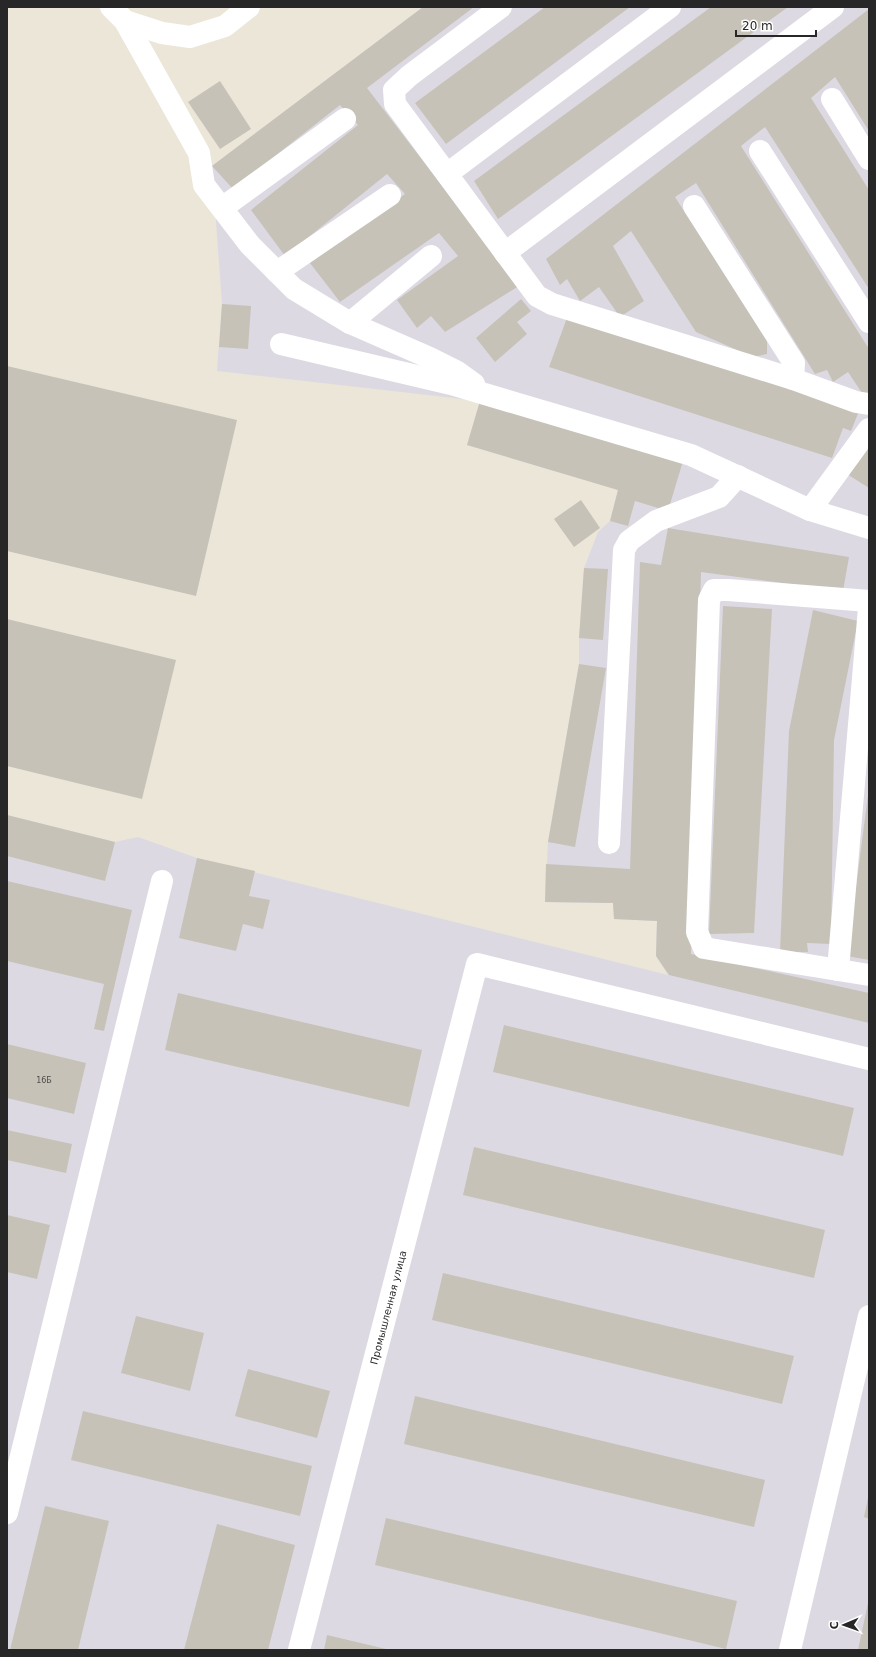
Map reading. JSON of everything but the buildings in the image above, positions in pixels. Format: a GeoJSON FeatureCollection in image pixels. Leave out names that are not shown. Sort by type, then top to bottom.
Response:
{"type":"FeatureCollection","features":[{"type":"Feature","properties":{"kind":"street"},"geometry":{"type":"LineString","coordinates":[[118,14],[162,33],[190,37],[225,26],[249,7]]}},
{"type":"Feature","properties":{"kind":"street"},"geometry":{"type":"LineString","coordinates":[[501,7],[408,76],[394,90],[395,104],[537,296],[552,304],[793,379],[856,402],[869,404]]}},
{"type":"Feature","properties":{"kind":"street"},"geometry":{"type":"LineString","coordinates":[[447,174],[670,7]]}},
{"type":"Feature","properties":{"kind":"street"},"geometry":{"type":"LineString","coordinates":[[506,253],[833,7]]}},
{"type":"Feature","properties":{"kind":"street"},"geometry":{"type":"LineString","coordinates":[[118,14],[199,153],[204,185],[250,245],[294,289],[350,323],[456,371],[490,395]]}},
{"type":"Feature","properties":{"kind":"street"},"geometry":{"type":"LineString","coordinates":[[832,99],[869,159]]}},
{"type":"Feature","properties":{"kind":"street"},"geometry":{"type":"LineString","coordinates":[[222,208],[345,119]]}},
{"type":"Feature","properties":{"kind":"street"},"geometry":{"type":"LineString","coordinates":[[760,151],[869,322]]}},
{"type":"Feature","properties":{"kind":"street"},"geometry":{"type":"LineString","coordinates":[[277,272],[390,195]]}},
{"type":"Feature","properties":{"kind":"street"},"geometry":{"type":"LineString","coordinates":[[694,206],[794,362],[793,379]]}},
{"type":"Feature","properties":{"kind":"street"},"geometry":{"type":"LineString","coordinates":[[350,323],[431,256]]}},
{"type":"Feature","properties":{"kind":"street"},"geometry":{"type":"LineString","coordinates":[[281,344],[451,384],[691,455],[810,510],[869,528]]}},
{"type":"Feature","properties":{"kind":"street"},"geometry":{"type":"LineString","coordinates":[[810,510],[869,429]]}},
{"type":"Feature","properties":{"kind":"street"},"geometry":{"type":"LineString","coordinates":[[609,843],[624,550],[629,541],[656,522],[719,497],[738,476]]}},
{"type":"Feature","properties":{"kind":"street"},"geometry":{"type":"LineString","coordinates":[[869,600],[714,590],[709,600],[697,932],[704,948],[869,975]]}},
{"type":"Feature","properties":{"kind":"street"},"geometry":{"type":"LineString","coordinates":[[838,970],[869,608]]}},
{"type":"Feature","properties":{"kind":"street"},"geometry":{"type":"LineString","coordinates":[[7,1512],[162,881]]}},
{"type":"Feature","properties":{"kind":"street","name":"Промышленная улица"},"geometry":{"type":"LineString","coordinates":[[299,1650],[477,964],[869,1059]]}},
{"type":"Feature","properties":{"kind":"street"},"geometry":{"type":"LineString","coordinates":[[790,1650],[869,1316]]}},
{"type":"Feature","properties":{"kind":"shaded area"},"geometry":{"type":"Polygon","coordinates":[[[423,7],[869,7],[869,1650],[7,1650],[7,815],[115,842],[138,837],[197,858],[668,975],[656,956],[657,921],[614,919],[613,903],[545,902],[548,842],[579,664],[579,638],[584,568],[598,532],[610,521],[618,490],[467,445],[480,401],[217,371],[222,304],[212,166],[423,7]]]}}]}
